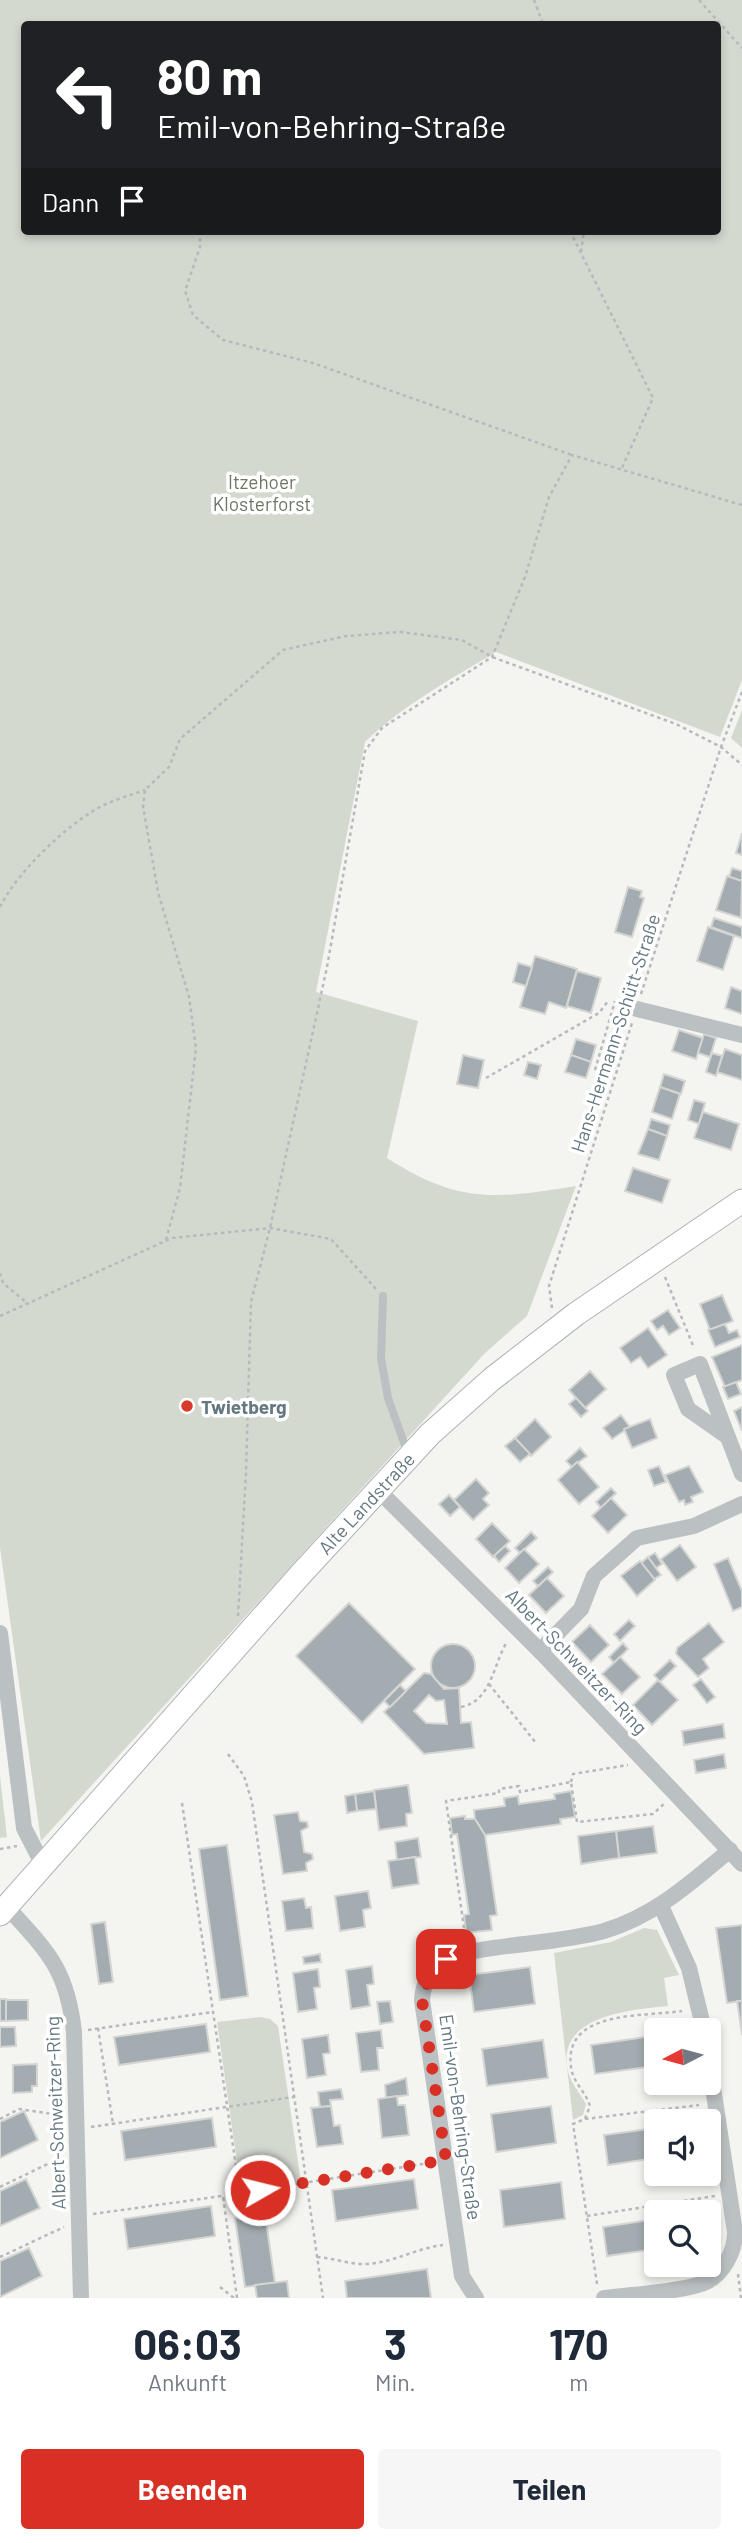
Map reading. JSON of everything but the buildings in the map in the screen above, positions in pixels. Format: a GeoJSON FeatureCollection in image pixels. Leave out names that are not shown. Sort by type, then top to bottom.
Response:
{"type":"FeatureCollection","features":[{"type":"Feature","properties":{"kind":"street"},"geometry":{"type":"LineString","coordinates":[[637,1009],[742,1035]]}},
{"type":"Feature","properties":{"kind":"street","name":"Alte Landstraße"},"geometry":{"type":"LineString","coordinates":[[3,1910],[409,1457],[477,1392],[557,1328],[742,1200]]}},
{"type":"Feature","properties":{"kind":"street"},"geometry":{"type":"LineString","coordinates":[[728,1437],[688,1409],[674,1375],[701,1364],[742,1474]]}},
{"type":"Feature","properties":{"kind":"street","name":"Albert-Schweitzer-Ring"},"geometry":{"type":"LineString","coordinates":[[378,1490],[540,1651],[742,1864]]}},
{"type":"Feature","properties":{"kind":"street"},"geometry":{"type":"LineString","coordinates":[[540,1651],[581,1609],[594,1576],[637,1538],[694,1526],[742,1504]]}},
{"type":"Feature","properties":{"kind":"street"},"geometry":{"type":"LineString","coordinates":[[0,1633],[24,1828],[43,1865]]}},
{"type":"Feature","properties":{"kind":"street","name":"Emil-von-Behring-Straße"},"geometry":{"type":"LineString","coordinates":[[476,2298],[462,2276],[423,1992],[438,1966],[451,1956],[600,1932],[661,1906],[730,1850]]}},
{"type":"Feature","properties":{"kind":"street"},"geometry":{"type":"LineString","coordinates":[[661,1906],[689,1968],[702,2018]]}},
{"type":"Feature","properties":{"kind":"street","name":"Albert-Schweitzer-Ring"},"geometry":{"type":"LineString","coordinates":[[3,1910],[62,1975],[70,1997],[74,2032],[81,2298]]}},
{"type":"Feature","properties":{"kind":"street"},"geometry":{"type":"LineString","coordinates":[[605,2294],[651,2295],[701,2284],[721,2270],[728,2260],[735,2237],[714,2095]]}},
{"type":"Feature","properties":{"kind":"lane"},"geometry":{"type":"LineString","coordinates":[[383,1296],[381,1358],[388,1398],[409,1457]]}},
{"type":"Feature","properties":{"kind":"path"},"geometry":{"type":"LineString","coordinates":[[534,0],[541,21]]}},
{"type":"Feature","properties":{"kind":"path"},"geometry":{"type":"LineString","coordinates":[[699,0],[718,21]]}},
{"type":"Feature","properties":{"kind":"path"},"geometry":{"type":"LineString","coordinates":[[721,25],[742,48]]}},
{"type":"Feature","properties":{"kind":"path"},"geometry":{"type":"LineString","coordinates":[[200,235],[200,247],[185,291],[193,314],[223,340],[313,363],[572,455],[742,505]]}},
{"type":"Feature","properties":{"kind":"path"},"geometry":{"type":"LineString","coordinates":[[572,235],[653,398],[621,470]]}},
{"type":"Feature","properties":{"kind":"path"},"geometry":{"type":"LineString","coordinates":[[581,253],[583,235]]}},
{"type":"Feature","properties":{"kind":"path"},"geometry":{"type":"LineString","coordinates":[[236,1648],[246,1472],[251,1302],[270,1228],[327,967],[365,751],[382,729],[492,657],[525,577],[550,497],[572,455]]}},
{"type":"Feature","properties":{"kind":"path"},"geometry":{"type":"LineString","coordinates":[[0,907],[10,885],[54,842],[102,806],[145,790],[169,766],[180,739],[283,650],[346,636],[401,632],[462,640],[492,657],[676,723],[721,747],[742,765]]}},
{"type":"Feature","properties":{"kind":"path","name":"Hans-Hermann-Schütt-Straße"},"geometry":{"type":"LineString","coordinates":[[557,1328],[550,1286],[721,747],[742,692]]}},
{"type":"Feature","properties":{"kind":"path"},"geometry":{"type":"LineString","coordinates":[[145,790],[143,806],[158,892],[189,996],[196,1048],[180,1188],[166,1240]]}},
{"type":"Feature","properties":{"kind":"path"},"geometry":{"type":"LineString","coordinates":[[486,1078],[599,1013],[610,1000]]}},
{"type":"Feature","properties":{"kind":"path"},"geometry":{"type":"LineString","coordinates":[[595,1070],[615,1001]]}},
{"type":"Feature","properties":{"kind":"path"},"geometry":{"type":"LineString","coordinates":[[0,1316],[166,1240],[270,1228],[331,1239],[383,1296]]}},
{"type":"Feature","properties":{"kind":"path"},"geometry":{"type":"LineString","coordinates":[[656,1257],[701,1364]]}},
{"type":"Feature","properties":{"kind":"path"},"geometry":{"type":"LineString","coordinates":[[0,1273],[3,1283],[27,1303]]}},
{"type":"Feature","properties":{"kind":"path"},"geometry":{"type":"LineString","coordinates":[[461,1707],[478,1699],[489,1684],[503,1649],[517,1628]]}},
{"type":"Feature","properties":{"kind":"path"},"geometry":{"type":"LineString","coordinates":[[489,1684],[537,1743]]}},
{"type":"Feature","properties":{"kind":"path"},"geometry":{"type":"LineString","coordinates":[[228,1754],[244,1776],[252,1802],[323,2298]]}},
{"type":"Feature","properties":{"kind":"path"},"geometry":{"type":"LineString","coordinates":[[645,1762],[573,1774],[571,1782],[577,1822],[653,1814],[675,1793]]}},
{"type":"Feature","properties":{"kind":"path"},"geometry":{"type":"LineString","coordinates":[[467,1952],[446,1801],[499,1793],[499,1789],[519,1786],[520,1792],[571,1782]]}},
{"type":"Feature","properties":{"kind":"path"},"geometry":{"type":"LineString","coordinates":[[182,1804],[240,2193]]}},
{"type":"Feature","properties":{"kind":"path"},"geometry":{"type":"LineString","coordinates":[[585,2119],[590,2106],[573,2077],[570,2055],[573,2045],[583,2031],[618,2017],[700,2009]]}},
{"type":"Feature","properties":{"kind":"path"},"geometry":{"type":"LineString","coordinates":[[74,2032],[213,2012]]}},
{"type":"Feature","properties":{"kind":"path"},"geometry":{"type":"LineString","coordinates":[[98,2028],[113,2124]]}},
{"type":"Feature","properties":{"kind":"path"},"geometry":{"type":"LineString","coordinates":[[0,2119],[23,2109],[77,2123],[113,2124],[294,2097]]}},
{"type":"Feature","properties":{"kind":"path"},"geometry":{"type":"LineString","coordinates":[[605,2294],[587,2216],[573,2124],[585,2119],[715,2103]]}},
{"type":"Feature","properties":{"kind":"path"},"geometry":{"type":"LineString","coordinates":[[0,2187],[78,2150]]}},
{"type":"Feature","properties":{"kind":"path"},"geometry":{"type":"LineString","coordinates":[[0,2257],[80,2217],[307,2184],[446,2160]]}},
{"type":"Feature","properties":{"kind":"path"},"geometry":{"type":"LineString","coordinates":[[587,2216],[729,2194]]}},
{"type":"Feature","properties":{"kind":"path"},"geometry":{"type":"LineString","coordinates":[[223,2196],[235,2298]]}},
{"type":"Feature","properties":{"kind":"path"},"geometry":{"type":"LineString","coordinates":[[317,2257],[366,2264],[408,2256],[428,2247],[458,2243]]}},
{"type":"Feature","properties":{"kind":"path"},"geometry":{"type":"LineString","coordinates":[[737,2272],[741,2298]]}},
{"type":"Feature","properties":{"kind":"path"},"geometry":{"type":"LineString","coordinates":[[220,2287],[235,2298]]}},
{"type":"Feature","properties":{"kind":"green space","name":"Itzehoer Klosterforst"},"geometry":{"type":"Polygon","coordinates":[[[0,0],[742,0],[742,680],[720,737],[496,652],[445,683],[411,705],[365,742],[316,992],[418,1021],[387,1158],[435,1184],[457,1191],[500,1195],[576,1186],[527,1316],[485,1353],[41,1841],[0,1548],[0,0]]]}},
{"type":"Feature","properties":{"kind":"green space"},"geometry":{"type":"Polygon","coordinates":[[[742,710],[742,748],[731,738],[742,710]]]}},
{"type":"Feature","properties":{"kind":"green space"},"geometry":{"type":"Polygon","coordinates":[[[0,1776],[7,1837],[0,1838],[0,1776]]]}},
{"type":"Feature","properties":{"kind":"green space"},"geometry":{"type":"Polygon","coordinates":[[[644,1928],[657,1930],[679,1975],[664,1978],[668,2006],[635,2010],[599,2019],[584,2027],[573,2038],[567,2052],[568,2071],[586,2104],[583,2115],[573,2120],[554,1953],[611,1942],[644,1928]]]}},
{"type":"Feature","properties":{"kind":"green space"},"geometry":{"type":"Polygon","coordinates":[[[260,2017],[270,2019],[278,2026],[301,2182],[241,2191],[217,2022],[260,2017]]]}},
{"type":"Feature","properties":{"kind":"place","name":"Twietberg"},"geometry":{"type":"Point","coordinates":[187,1406]}},
{"type":"Feature","properties":{"kind":"route"},"geometry":{"type":"LineString","coordinates":[[260,2190],[446,2160],[422,2000],[430,1975],[446,1959]]}}]}
